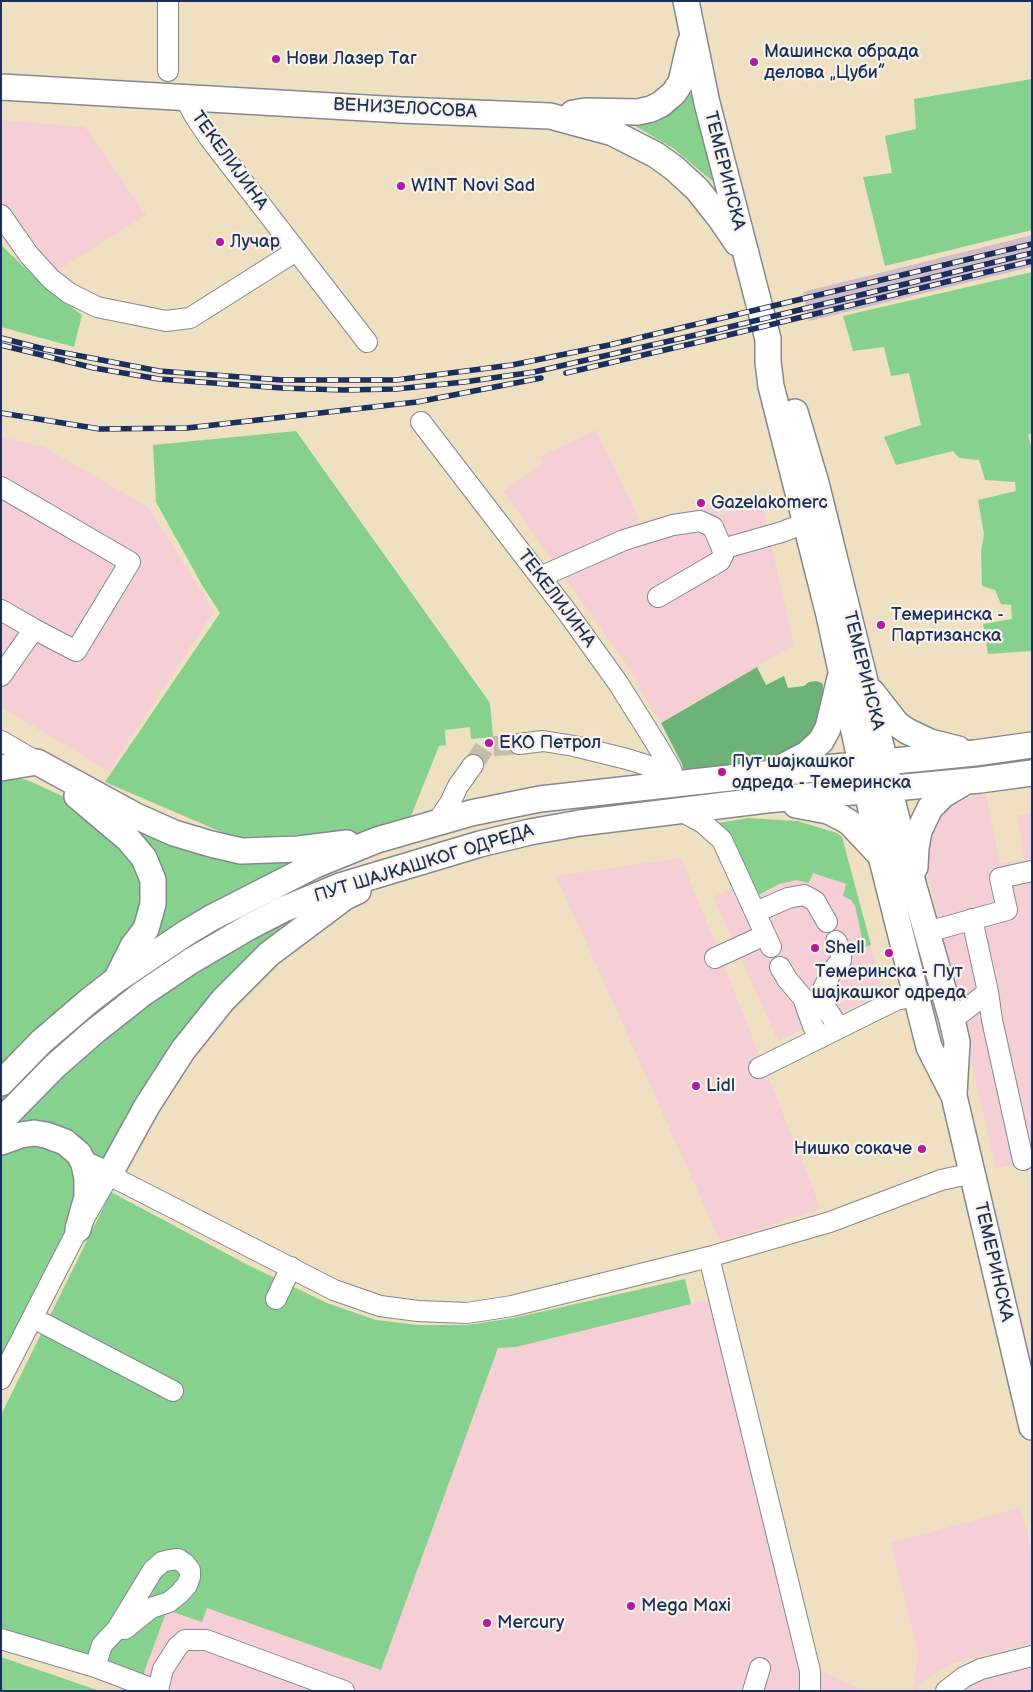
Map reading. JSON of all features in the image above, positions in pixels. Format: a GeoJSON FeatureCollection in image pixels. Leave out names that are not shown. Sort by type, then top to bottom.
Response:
{"type":"FeatureCollection","features":[{"type":"Feature","properties":{"kind":"main road","name":"ТЕМЕРИНСКА"},"geometry":{"type":"LineString","coordinates":[[686,1],[707,103],[768,338],[771,386],[829,615],[841,674],[874,763]]}},
{"type":"Feature","properties":{"kind":"main road"},"geometry":{"type":"LineString","coordinates":[[550,116],[585,111],[638,112],[661,104],[674,93],[681,82],[693,33]]}},
{"type":"Feature","properties":{"kind":"main road","name":"ВЕНИЗЕЛОСОВА"},"geometry":{"type":"LineString","coordinates":[[1,87],[401,110],[550,116],[613,133],[656,155],[674,168],[697,189],[720,218],[749,265]]}},
{"type":"Feature","properties":{"kind":"main road","name":"ТЕМЕРИНСКА"},"geometry":{"type":"LineString","coordinates":[[768,338],[779,356],[816,483],[866,683],[878,789],[881,856],[929,1047],[954,1096],[1032,1427]]}},
{"type":"Feature","properties":{"kind":"main road"},"geometry":{"type":"LineString","coordinates":[[765,774],[786,766],[807,754],[821,741],[828,728],[841,674]]}},
{"type":"Feature","properties":{"kind":"main road"},"geometry":{"type":"LineString","coordinates":[[866,683],[891,718],[907,731],[930,742],[975,753]]}},
{"type":"Feature","properties":{"kind":"main road","name":"ПУТ ШАЈКАШКОГ ОДРЕДА"},"geometry":{"type":"LineString","coordinates":[[1,1083],[42,1042],[90,1000],[116,980],[211,918],[313,866],[377,840],[437,822],[510,804],[540,799],[975,753],[1032,745]]}},
{"type":"Feature","properties":{"kind":"main road"},"geometry":{"type":"LineString","coordinates":[[1,768],[37,762],[136,816],[174,833],[241,851],[272,851],[377,840]]}},
{"type":"Feature","properties":{"kind":"main road"},"geometry":{"type":"LineString","coordinates":[[37,762],[128,839],[144,858],[153,880],[153,904],[146,929],[133,946],[116,980]]}},
{"type":"Feature","properties":{"kind":"main road","name":"ПУТ ШАЈКАШКОГ ОДРЕДА"},"geometry":{"type":"LineString","coordinates":[[1,1121],[55,1066],[96,1030],[142,994],[191,961],[249,927],[284,909],[340,886],[480,844],[580,822],[766,800],[1032,773]]}},
{"type":"Feature","properties":{"kind":"main road"},"geometry":{"type":"LineString","coordinates":[[914,887],[919,831],[930,808],[943,795],[967,781]]}},
{"type":"Feature","properties":{"kind":"main road","name":"ТЕМЕРИНСКА"},"geometry":{"type":"LineString","coordinates":[[878,789],[914,887],[952,1020],[957,1042],[954,1096]]}},
{"type":"Feature","properties":{"kind":"main road"},"geometry":{"type":"LineString","coordinates":[[766,800],[828,811],[850,823],[881,856]]}},
{"type":"Feature","properties":{"kind":"main road"},"geometry":{"type":"LineString","coordinates":[[84,1164],[109,1175],[147,1106],[183,1050],[223,1000],[269,954],[345,897],[402,867]]}},
{"type":"Feature","properties":{"kind":"main road"},"geometry":{"type":"LineString","coordinates":[[1,1142],[21,1135],[46,1135],[60,1140],[78,1154],[84,1164],[87,1179],[87,1198],[78,1229]]}},
{"type":"Feature","properties":{"kind":"street"},"geometry":{"type":"LineString","coordinates":[[168,1],[168,71]]}},
{"type":"Feature","properties":{"kind":"street","name":"ТЕКЕЛИЈИНА"},"geometry":{"type":"LineString","coordinates":[[185,97],[205,132],[367,342]]}},
{"type":"Feature","properties":{"kind":"street"},"geometry":{"type":"LineString","coordinates":[[1,215],[29,255],[51,279],[69,293],[97,307],[166,321],[190,318],[296,250]]}},
{"type":"Feature","properties":{"kind":"street","name":"ТЕКЕЛИЈИНА"},"geometry":{"type":"LineString","coordinates":[[421,422],[540,576],[638,712],[671,769],[669,785]]}},
{"type":"Feature","properties":{"kind":"street"},"geometry":{"type":"LineString","coordinates":[[1,487],[130,562],[76,651],[1,610]]}},
{"type":"Feature","properties":{"kind":"street"},"geometry":{"type":"LineString","coordinates":[[540,576],[624,540],[688,521],[700,520],[713,527],[722,549],[723,557],[720,561],[658,597]]}},
{"type":"Feature","properties":{"kind":"street"},"geometry":{"type":"LineString","coordinates":[[722,549],[782,532],[806,523]]}},
{"type":"Feature","properties":{"kind":"street"},"geometry":{"type":"LineString","coordinates":[[1,676],[34,629]]}},
{"type":"Feature","properties":{"kind":"street"},"geometry":{"type":"LineString","coordinates":[[1,741],[37,762]]}},
{"type":"Feature","properties":{"kind":"street"},"geometry":{"type":"LineString","coordinates":[[519,744],[543,741],[589,749],[627,759],[649,766],[669,785]]}},
{"type":"Feature","properties":{"kind":"street"},"geometry":{"type":"LineString","coordinates":[[437,822],[473,765]]}},
{"type":"Feature","properties":{"kind":"street"},"geometry":{"type":"LineString","coordinates":[[679,810],[703,823],[722,840],[768,941],[716,958]]}},
{"type":"Feature","properties":{"kind":"street"},"geometry":{"type":"LineString","coordinates":[[927,932],[1007,910],[1000,878],[1032,871]]}},
{"type":"Feature","properties":{"kind":"street"},"geometry":{"type":"LineString","coordinates":[[756,912],[788,898],[804,895],[816,901],[827,922]]}},
{"type":"Feature","properties":{"kind":"street"},"geometry":{"type":"LineString","coordinates":[[972,919],[1023,1160]]}},
{"type":"Feature","properties":{"kind":"street"},"geometry":{"type":"LineString","coordinates":[[836,941],[841,950],[841,960],[831,973],[823,989],[824,1005],[838,1028]]}},
{"type":"Feature","properties":{"kind":"street"},"geometry":{"type":"LineString","coordinates":[[780,967],[787,979],[803,998],[813,1026],[820,1038]]}},
{"type":"Feature","properties":{"kind":"street"},"geometry":{"type":"LineString","coordinates":[[952,1020],[988,992]]}},
{"type":"Feature","properties":{"kind":"street"},"geometry":{"type":"LineString","coordinates":[[759,1068],[896,1000],[916,996]]}},
{"type":"Feature","properties":{"kind":"street"},"geometry":{"type":"LineString","coordinates":[[1,1379],[78,1229],[109,1175],[334,1290],[380,1306],[418,1311],[466,1313],[512,1306],[709,1257],[830,1222],[941,1180],[973,1173]]}},
{"type":"Feature","properties":{"kind":"street"},"geometry":{"type":"LineString","coordinates":[[709,1257],[810,1671],[810,1691]]}},
{"type":"Feature","properties":{"kind":"street"},"geometry":{"type":"LineString","coordinates":[[276,1299],[291,1267]]}},
{"type":"Feature","properties":{"kind":"street"},"geometry":{"type":"LineString","coordinates":[[33,1318],[173,1391]]}},
{"type":"Feature","properties":{"kind":"street"},"geometry":{"type":"LineString","coordinates":[[95,1667],[102,1645],[118,1629]]}},
{"type":"Feature","properties":{"kind":"street"},"geometry":{"type":"LineString","coordinates":[[1,1639],[95,1667],[159,1690],[163,1668],[178,1646],[185,1640],[206,1640],[344,1691]]}},
{"type":"Feature","properties":{"kind":"street"},"geometry":{"type":"LineString","coordinates":[[946,1691],[964,1677],[982,1669],[1032,1656]]}},
{"type":"Feature","properties":{"kind":"street"},"geometry":{"type":"LineString","coordinates":[[753,1691],[760,1668]]}},
{"type":"Feature","properties":{"kind":"shaded area"},"geometry":{"type":"Polygon","coordinates":[[[1,120],[85,127],[146,215],[58,270],[20,233],[1,203],[1,120]]]}},
{"type":"Feature","properties":{"kind":"shaded area"},"geometry":{"type":"Polygon","coordinates":[[[1032,235],[1032,267],[809,321],[803,292],[1032,235]]]}},
{"type":"Feature","properties":{"kind":"shaded area"},"geometry":{"type":"Polygon","coordinates":[[[596,430],[640,522],[715,503],[719,515],[762,504],[794,645],[661,722],[636,684],[639,682],[503,491],[543,463],[539,457],[596,430]]]}},
{"type":"Feature","properties":{"kind":"shaded area"},"geometry":{"type":"Polygon","coordinates":[[[1,437],[44,447],[148,507],[214,611],[109,771],[1,707],[1,437]]]}},
{"type":"Feature","properties":{"kind":"shaded area"},"geometry":{"type":"Polygon","coordinates":[[[977,795],[986,795],[1000,863],[1025,860],[1017,815],[1032,813],[1032,1160],[996,1169],[924,857],[928,832],[940,814],[956,803],[977,795]]]}},
{"type":"Feature","properties":{"kind":"shaded area"},"geometry":{"type":"Polygon","coordinates":[[[681,858],[821,1209],[720,1241],[556,876],[681,858]]]}},
{"type":"Feature","properties":{"kind":"shaded area"},"geometry":{"type":"Polygon","coordinates":[[[797,860],[852,881],[884,993],[778,1041],[713,897],[797,860]]]}},
{"type":"Feature","properties":{"kind":"shaded area"},"geometry":{"type":"Polygon","coordinates":[[[712,1299],[799,1662],[866,1691],[179,1691],[142,1678],[167,1610],[207,1607],[381,1670],[498,1348],[516,1347],[712,1299]]]}},
{"type":"Feature","properties":{"kind":"shaded area"},"geometry":{"type":"Polygon","coordinates":[[[1020,1508],[1032,1551],[1032,1643],[951,1664],[928,1678],[918,1686],[917,1691],[913,1691],[918,1653],[891,1543],[1020,1508]]]}},
{"type":"Feature","properties":{"kind":"shaded area"},"geometry":{"type":"Polygon","coordinates":[[[1032,1667],[1032,1691],[963,1691],[976,1683],[1001,1674],[1032,1667]]]}},
{"type":"Feature","properties":{"kind":"green space"},"geometry":{"type":"Polygon","coordinates":[[[1032,79],[1032,230],[885,266],[863,177],[892,173],[885,136],[916,129],[914,99],[1032,79]]]}},
{"type":"Feature","properties":{"kind":"green space"},"geometry":{"type":"Polygon","coordinates":[[[688,92],[692,95],[712,181],[673,148],[637,127],[638,123],[688,92]]]}},
{"type":"Feature","properties":{"kind":"green space"},"geometry":{"type":"Polygon","coordinates":[[[1,245],[43,285],[82,315],[74,347],[1,327],[1,245]]]}},
{"type":"Feature","properties":{"kind":"green space"},"geometry":{"type":"Polygon","coordinates":[[[1032,272],[1032,433],[1028,435],[1032,450],[1032,651],[988,654],[983,624],[1012,619],[1011,605],[1001,604],[995,590],[982,586],[981,551],[984,534],[978,500],[1016,491],[1015,482],[985,480],[979,460],[959,458],[953,451],[896,465],[884,437],[921,425],[909,373],[891,376],[884,347],[853,351],[843,316],[1032,272]]]}},
{"type":"Feature","properties":{"kind":"green space"},"geometry":{"type":"Polygon","coordinates":[[[296,431],[490,703],[493,737],[471,739],[470,727],[445,730],[446,745],[439,746],[409,821],[376,833],[233,837],[105,782],[220,613],[202,585],[156,502],[153,445],[296,431]]]}},
{"type":"Feature","properties":{"kind":"green space"},"geometry":{"type":"Polygon","coordinates":[[[757,667],[766,685],[784,676],[788,688],[804,686],[809,682],[816,681],[822,683],[824,722],[786,759],[685,780],[682,764],[661,723],[757,667]]]}},
{"type":"Feature","properties":{"kind":"green space"},"geometry":{"type":"Polygon","coordinates":[[[11,777],[27,780],[161,841],[229,861],[290,862],[308,907],[258,945],[223,989],[1,1371],[1,778],[11,777]]]}},
{"type":"Feature","properties":{"kind":"green space"},"geometry":{"type":"Polygon","coordinates":[[[748,818],[798,821],[837,833],[842,837],[871,945],[864,947],[855,906],[851,900],[843,896],[846,884],[813,873],[809,883],[796,880],[779,884],[755,897],[718,823],[748,818]]]}},
{"type":"Feature","properties":{"kind":"green space"},"geometry":{"type":"Polygon","coordinates":[[[111,1192],[246,1264],[327,1303],[376,1320],[418,1325],[467,1325],[514,1318],[685,1279],[691,1304],[516,1347],[498,1348],[381,1670],[207,1608],[202,1622],[167,1610],[142,1678],[1,1629],[1,1415],[111,1192]]]}},
{"type":"Feature","properties":{"kind":"green space"},"geometry":{"type":"Polygon","coordinates":[[[1,1657],[100,1691],[1,1691],[1,1657]]]}},
{"type":"Feature","properties":{"kind":"tunnel"},"geometry":{"type":"LineString","coordinates":[[473,765],[485,747],[519,744]]}},
{"type":"Feature","properties":{"kind":"railway"},"geometry":{"type":"LineString","coordinates":[[1,338],[44,349],[159,371],[282,380],[396,380],[512,365],[609,345],[1032,244]]}},
{"type":"Feature","properties":{"kind":"railway"},"geometry":{"type":"LineString","coordinates":[[1,345],[94,368],[159,379],[282,388],[396,389],[534,372],[713,331],[1032,253]]}},
{"type":"Feature","properties":{"kind":"railway"},"geometry":{"type":"LineString","coordinates":[[566,373],[1032,261]]}},
{"type":"Feature","properties":{"kind":"railway"},"geometry":{"type":"LineString","coordinates":[[1,413],[100,429],[187,428],[417,402],[541,378]]}},
{"type":"Feature","properties":{"kind":"place","name":"Нови Лазер Таг"},"geometry":{"type":"Point","coordinates":[276,59]}},
{"type":"Feature","properties":{"kind":"place","name":"Машинска обрада делова „Цуби”"},"geometry":{"type":"Point","coordinates":[754,62]}},
{"type":"Feature","properties":{"kind":"place","name":"WINT Novi Sad"},"geometry":{"type":"Point","coordinates":[401,186]}},
{"type":"Feature","properties":{"kind":"place","name":"Лучар"},"geometry":{"type":"Point","coordinates":[220,242]}},
{"type":"Feature","properties":{"kind":"place","name":"Gazelakomerc"},"geometry":{"type":"Point","coordinates":[701,503]}},
{"type":"Feature","properties":{"kind":"place","name":"Темеринска - Партизанска"},"geometry":{"type":"Point","coordinates":[881,625]}},
{"type":"Feature","properties":{"kind":"place","name":"ЕКО Петрол"},"geometry":{"type":"Point","coordinates":[489,743]}},
{"type":"Feature","properties":{"kind":"place","name":"Пут шајкашког одреда - Темеринска"},"geometry":{"type":"Point","coordinates":[722,772]}},
{"type":"Feature","properties":{"kind":"place","name":"Shell"},"geometry":{"type":"Point","coordinates":[815,948]}},
{"type":"Feature","properties":{"kind":"place","name":"Темеринска - Пут шајкашког одреда"},"geometry":{"type":"Point","coordinates":[889,953]}},
{"type":"Feature","properties":{"kind":"place","name":"Lidl"},"geometry":{"type":"Point","coordinates":[696,1086]}},
{"type":"Feature","properties":{"kind":"place","name":"Нишко сокаче"},"geometry":{"type":"Point","coordinates":[922,1149]}},
{"type":"Feature","properties":{"kind":"place","name":"Mega Maxi"},"geometry":{"type":"Point","coordinates":[631,1606]}},
{"type":"Feature","properties":{"kind":"place","name":"Mercury"},"geometry":{"type":"Point","coordinates":[487,1623]}}]}
